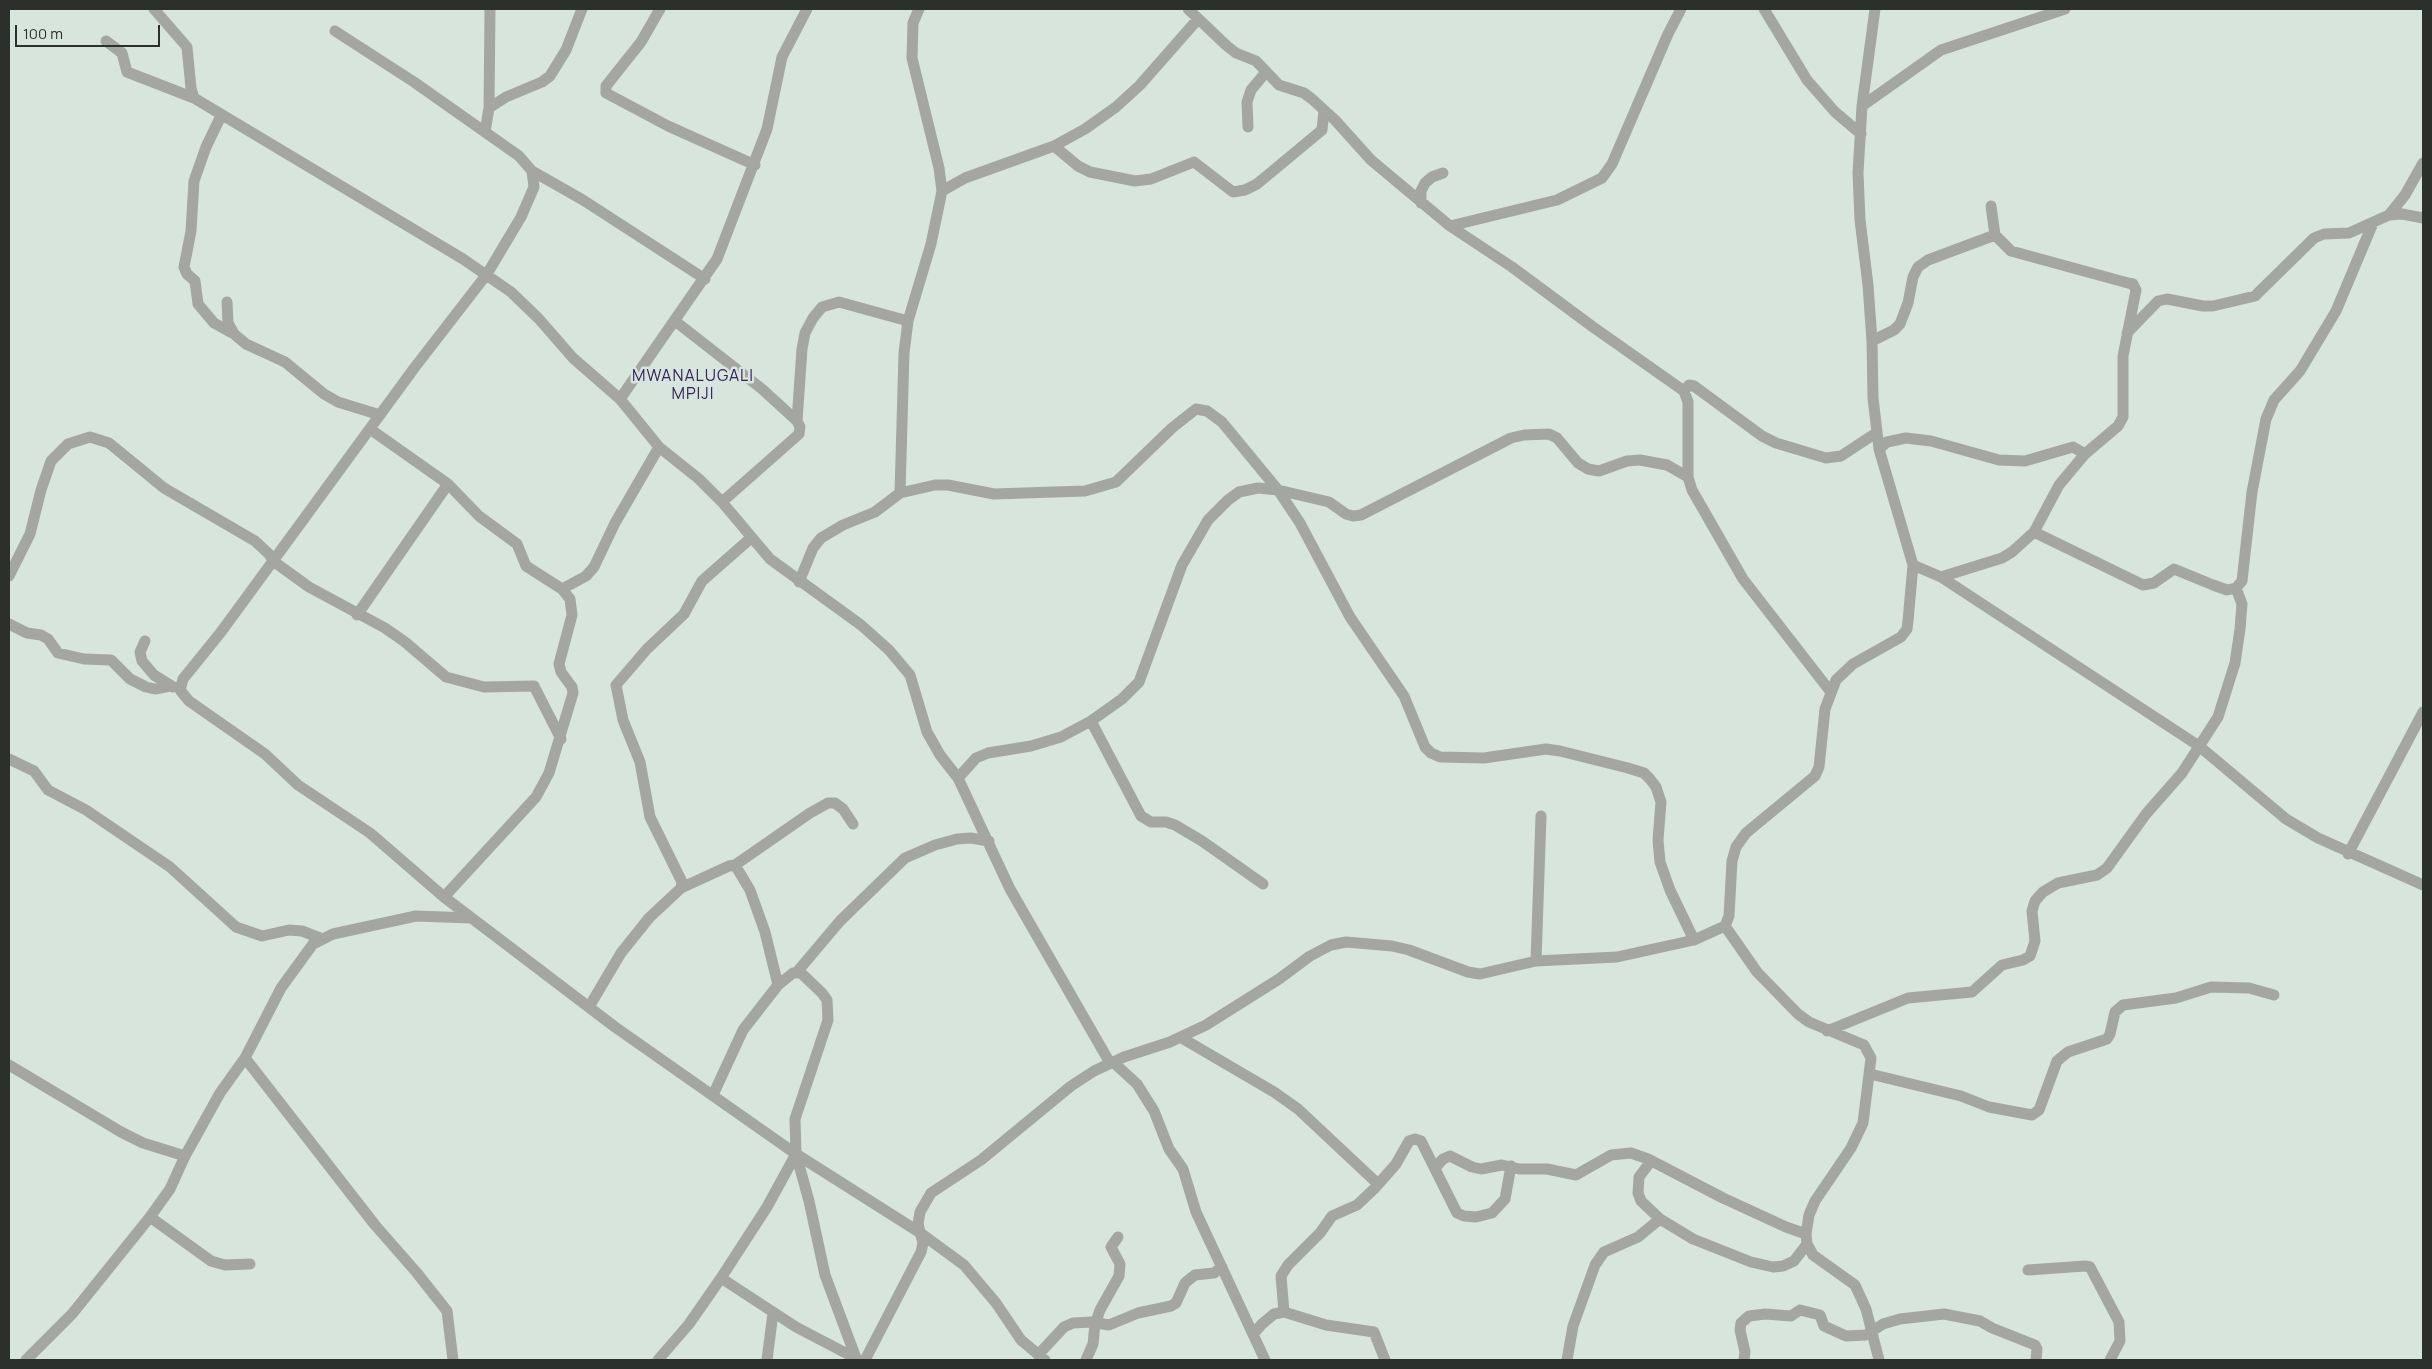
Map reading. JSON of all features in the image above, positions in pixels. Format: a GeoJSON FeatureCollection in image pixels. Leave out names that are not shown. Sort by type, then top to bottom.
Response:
{"type":"FeatureCollection","features":[{"type":"Feature","properties":{"kind":"street"},"geometry":{"type":"LineString","coordinates":[[154,9],[187,47],[194,98]]}},
{"type":"Feature","properties":{"kind":"street"},"geometry":{"type":"LineString","coordinates":[[485,132],[489,108],[490,9]]}},
{"type":"Feature","properties":{"kind":"street"},"geometry":{"type":"LineString","coordinates":[[489,108],[506,97],[542,82],[550,76],[566,50],[582,9]]}},
{"type":"Feature","properties":{"kind":"street"},"geometry":{"type":"LineString","coordinates":[[660,9],[641,42],[606,86],[606,93],[668,126],[755,165]]}},
{"type":"Feature","properties":{"kind":"street"},"geometry":{"type":"LineString","coordinates":[[620,399],[705,280],[728,235],[767,129],[782,57],[807,9]]}},
{"type":"Feature","properties":{"kind":"street"},"geometry":{"type":"LineString","coordinates":[[900,493],[904,353],[908,321],[931,244],[942,191],[937,161],[912,58],[913,23],[919,9]]}},
{"type":"Feature","properties":{"kind":"street"},"geometry":{"type":"LineString","coordinates":[[1188,9],[1236,53],[1256,61],[1279,85],[1304,93],[1335,120],[1371,160],[1450,226],[1512,267],[1684,391],[1688,402],[1688,477],[1696,497],[1743,579],[1830,691]]}},
{"type":"Feature","properties":{"kind":"street"},"geometry":{"type":"LineString","coordinates":[[1450,226],[1556,200],[1602,178],[1612,164],[1681,9]]}},
{"type":"Feature","properties":{"kind":"street"},"geometry":{"type":"LineString","coordinates":[[1764,9],[1807,80],[1835,112],[1860,134]]}},
{"type":"Feature","properties":{"kind":"street"},"geometry":{"type":"LineString","coordinates":[[860,1359],[921,1252],[923,1243],[919,1232],[920,1212],[931,1192],[982,1160],[1071,1086],[1094,1071],[1112,1062],[1206,1026],[1279,979],[1310,956],[1331,945],[1346,942],[1392,946],[1409,950],[1468,972],[1480,974],[1536,961],[1617,957],[1694,940],[1725,926],[1729,916],[1732,861],[1736,847],[1746,833],[1815,776],[1819,766],[1830,691],[1842,673],[1853,664],[1885,648],[1905,633],[1908,621],[1913,565],[1878,449],[1873,398],[1872,341],[1860,220],[1858,173],[1860,134],[1875,9]]}},
{"type":"Feature","properties":{"kind":"street"},"geometry":{"type":"LineString","coordinates":[[1862,106],[1941,50],[2065,9]]}},
{"type":"Feature","properties":{"kind":"street"},"geometry":{"type":"LineString","coordinates":[[942,191],[965,178],[1054,146],[1085,129],[1116,107],[1140,85],[1198,19]]}},
{"type":"Feature","properties":{"kind":"street"},"geometry":{"type":"LineString","coordinates":[[334,31],[414,82],[519,156],[532,171],[582,200],[705,280]]}},
{"type":"Feature","properties":{"kind":"street"},"geometry":{"type":"LineString","coordinates":[[106,41],[122,53],[127,72],[194,98],[221,116],[363,198],[487,274],[511,292],[539,319],[574,358],[620,399],[659,447],[699,479],[722,502],[740,521],[751,538],[770,559],[799,582],[861,625],[889,650],[910,675],[927,732],[940,755],[958,778],[1010,889],[1112,1062],[1137,1084],[1154,1111],[1170,1149],[1183,1169],[1196,1212],[1265,1360]]}},
{"type":"Feature","properties":{"kind":"street"},"geometry":{"type":"LineString","coordinates":[[1248,128],[1247,102],[1251,90],[1266,72]]}},
{"type":"Feature","properties":{"kind":"street"},"geometry":{"type":"LineString","coordinates":[[1054,146],[1078,166],[1090,172],[1135,181],[1151,179],[1194,162],[1233,192],[1245,190],[1257,184],[1322,130],[1324,110]]}},
{"type":"Feature","properties":{"kind":"street"},"geometry":{"type":"LineString","coordinates":[[221,116],[206,147],[194,181],[191,231],[184,267],[187,274],[195,281],[198,304],[214,323],[234,334],[246,344],[285,362],[324,394],[338,402],[380,415]]}},
{"type":"Feature","properties":{"kind":"street"},"geometry":{"type":"LineString","coordinates":[[2389,215],[2405,195],[2423,163]]}},
{"type":"Feature","properties":{"kind":"street"},"geometry":{"type":"LineString","coordinates":[[9,624],[27,633],[41,635],[48,639],[58,653],[84,659],[112,660],[130,679],[146,687],[155,690],[175,688],[221,632],[380,415],[487,274],[521,218],[533,193],[535,181],[532,171]]}},
{"type":"Feature","properties":{"kind":"street"},"geometry":{"type":"LineString","coordinates":[[1421,203],[1425,183],[1432,177],[1443,173]]}},
{"type":"Feature","properties":{"kind":"street"},"geometry":{"type":"LineString","coordinates":[[1941,577],[2002,558],[2012,552],[2034,532],[2059,485],[2085,454],[2118,426],[2123,417],[2123,356],[2136,290],[2133,284],[2012,251],[1994,235],[1991,206]]}},
{"type":"Feature","properties":{"kind":"street"},"geometry":{"type":"LineString","coordinates":[[2126,334],[2158,301],[2167,300],[2213,306],[2255,296],[2314,238],[2324,234],[2349,233],[2389,215],[2402,214],[2423,218]]}},
{"type":"Feature","properties":{"kind":"street"},"geometry":{"type":"LineString","coordinates":[[2034,532],[2143,585],[2154,583],[2174,569],[2227,590],[2236,588],[2242,581],[2252,492],[2266,419],[2274,400],[2300,371],[2336,311],[2373,223]]}},
{"type":"Feature","properties":{"kind":"street"},"geometry":{"type":"LineString","coordinates":[[1872,341],[1894,330],[1900,324],[1908,303],[1913,278],[1918,268],[1928,260],[1994,235]]}},
{"type":"Feature","properties":{"kind":"street"},"geometry":{"type":"LineString","coordinates":[[227,302],[228,323],[234,334]]}},
{"type":"Feature","properties":{"kind":"street"},"geometry":{"type":"LineString","coordinates":[[797,421],[802,349],[805,333],[813,318],[822,307],[839,302],[908,321]]}},
{"type":"Feature","properties":{"kind":"street"},"geometry":{"type":"LineString","coordinates":[[675,321],[762,389],[797,421],[800,427],[799,434],[722,502]]}},
{"type":"Feature","properties":{"kind":"street"},"geometry":{"type":"LineString","coordinates":[[1684,391],[1688,386],[1694,386],[1762,436],[1776,444],[1826,458],[1842,456],[1876,433]]}},
{"type":"Feature","properties":{"kind":"street"},"geometry":{"type":"LineString","coordinates":[[799,582],[813,548],[821,538],[843,525],[876,512],[900,493],[948,484],[994,494],[1085,491],[1116,482],[1172,428],[1196,409],[1207,412],[1222,422],[1278,490],[1300,523],[1350,617],[1404,696],[1425,747],[1431,753],[1440,757],[1484,758],[1546,750],[1560,751],[1628,768],[1644,773],[1650,779],[1656,787],[1661,802],[1658,840],[1660,862],[1670,890],[1694,940]]}},
{"type":"Feature","properties":{"kind":"street"},"geometry":{"type":"LineString","coordinates":[[370,430],[448,484],[479,516],[517,544],[526,566],[562,589],[570,599],[572,615],[559,664],[561,672],[572,687],[573,693],[561,739],[549,773],[536,797],[444,898]]}},
{"type":"Feature","properties":{"kind":"street"},"geometry":{"type":"LineString","coordinates":[[958,778],[976,758],[988,753],[1031,746],[1061,737],[1091,721],[1122,699],[1139,682],[1174,584],[1208,520],[1228,500],[1240,492],[1258,488],[1278,490],[1329,502],[1346,514],[1360,515],[1511,438],[1524,435],[1549,434],[1557,438],[1578,463],[1588,469],[1599,471],[1627,461],[1640,460],[1666,465],[1688,477]]}},
{"type":"Feature","properties":{"kind":"street"},"geometry":{"type":"LineString","coordinates":[[9,576],[30,534],[41,490],[52,461],[68,444],[90,437],[109,443],[164,488],[264,548],[273,561],[310,587],[357,615],[385,628],[405,642],[446,677],[484,687],[534,686],[561,739]]}},
{"type":"Feature","properties":{"kind":"street"},"geometry":{"type":"LineString","coordinates":[[1878,449],[1888,442],[1906,438],[1931,441],[1999,460],[2025,461],[2073,447],[2085,454]]}},
{"type":"Feature","properties":{"kind":"street"},"geometry":{"type":"LineString","coordinates":[[562,589],[586,576],[594,567],[615,523],[659,447]]}},
{"type":"Feature","properties":{"kind":"street"},"geometry":{"type":"LineString","coordinates":[[357,615],[448,484]]}},
{"type":"Feature","properties":{"kind":"street"},"geometry":{"type":"LineString","coordinates":[[681,888],[682,882],[650,817],[640,762],[623,720],[616,685],[647,649],[684,614],[702,581],[751,538]]}},
{"type":"Feature","properties":{"kind":"street"},"geometry":{"type":"LineString","coordinates":[[1913,565],[1941,577],[2199,746],[2286,819],[2348,854],[2423,885]]}},
{"type":"Feature","properties":{"kind":"street"},"geometry":{"type":"LineString","coordinates":[[1827,1030],[1908,998],[1972,992],[2002,965],[2023,960],[2030,956],[2035,941],[2032,911],[2039,896],[2058,883],[2097,874],[2107,868],[2146,814],[2182,773],[2218,717],[2235,663],[2242,604],[2236,588]]}},
{"type":"Feature","properties":{"kind":"street"},"geometry":{"type":"LineString","coordinates":[[145,641],[140,652],[142,661],[154,675],[175,688],[189,702],[265,754],[298,785],[370,833],[444,898],[589,1007],[796,1154],[919,1232],[964,1265],[996,1303],[1021,1340],[1041,1358],[1064,1326],[1073,1323],[1116,1324],[1138,1314],[1171,1306],[1176,1303],[1185,1283],[1195,1275],[1214,1273],[1222,1268]]}},
{"type":"Feature","properties":{"kind":"street"},"geometry":{"type":"LineString","coordinates":[[2348,854],[2423,712]]}},
{"type":"Feature","properties":{"kind":"street"},"geometry":{"type":"LineString","coordinates":[[1091,721],[1141,816],[1151,822],[1166,822],[1175,825],[1202,841],[1263,884]]}},
{"type":"Feature","properties":{"kind":"street"},"geometry":{"type":"LineString","coordinates":[[9,759],[34,771],[48,790],[86,810],[170,866],[236,927],[262,936],[289,930],[302,931],[320,938],[416,916],[471,918]]}},
{"type":"Feature","properties":{"kind":"street"},"geometry":{"type":"LineString","coordinates":[[589,1007],[622,953],[649,918],[681,888],[735,865],[810,812],[828,803],[834,803],[843,809],[853,824]]}},
{"type":"Feature","properties":{"kind":"street"},"geometry":{"type":"LineString","coordinates":[[1536,961],[1541,816]]}},
{"type":"Feature","properties":{"kind":"street"},"geometry":{"type":"LineString","coordinates":[[713,1095],[743,1030],[778,985],[797,972],[840,921],[905,858],[935,845],[957,839],[971,838],[989,841]]}},
{"type":"Feature","properties":{"kind":"street"},"geometry":{"type":"LineString","coordinates":[[735,865],[750,890],[765,932],[778,985]]}},
{"type":"Feature","properties":{"kind":"street"},"geometry":{"type":"LineString","coordinates":[[1725,926],[1757,972],[1798,1014],[1809,1022],[1864,1046],[1871,1058],[1863,1123],[1851,1148],[1815,1200],[1809,1215],[1807,1239],[1812,1254],[1855,1285],[1866,1309],[1878,1360]]}},
{"type":"Feature","properties":{"kind":"street"},"geometry":{"type":"LineString","coordinates":[[26,1360],[72,1314],[150,1217],[170,1189],[185,1156],[220,1093],[245,1058],[281,988],[298,962],[320,938]]}},
{"type":"Feature","properties":{"kind":"street"},"geometry":{"type":"LineString","coordinates":[[797,972],[822,992],[827,1000],[828,1020],[796,1119],[796,1154],[825,1275],[860,1359]]}},
{"type":"Feature","properties":{"kind":"street"},"geometry":{"type":"LineString","coordinates":[[1870,1074],[1961,1096],[1989,1107],[2032,1115],[2039,1110],[2057,1061],[2068,1052],[2106,1039],[2110,1034],[2115,1012],[2122,1005],[2176,998],[2211,987],[2249,988],[2274,995]]}},
{"type":"Feature","properties":{"kind":"street"},"geometry":{"type":"LineString","coordinates":[[1180,1037],[1274,1092],[1298,1109],[1378,1184]]}},
{"type":"Feature","properties":{"kind":"street"},"geometry":{"type":"LineString","coordinates":[[245,1058],[375,1225],[417,1273],[446,1312],[453,1360]]}},
{"type":"Feature","properties":{"kind":"street"},"geometry":{"type":"LineString","coordinates":[[9,1065],[144,1144],[185,1156]]}},
{"type":"Feature","properties":{"kind":"street"},"geometry":{"type":"LineString","coordinates":[[1284,1312],[1281,1276],[1288,1265],[1320,1233],[1332,1216],[1357,1205],[1378,1184],[1396,1164],[1409,1142],[1415,1139],[1421,1141],[1457,1212],[1476,1217],[1492,1213],[1505,1199],[1511,1166]]}},
{"type":"Feature","properties":{"kind":"street"},"geometry":{"type":"LineString","coordinates":[[1435,1168],[1443,1159],[1450,1156],[1472,1168],[1481,1169],[1502,1165],[1519,1169],[1547,1169],[1576,1175],[1611,1154],[1630,1153],[1651,1161],[1807,1239]]}},
{"type":"Feature","properties":{"kind":"street"},"geometry":{"type":"LineString","coordinates":[[658,1360],[689,1324],[721,1278],[767,1207],[796,1154]]}},
{"type":"Feature","properties":{"kind":"street"},"geometry":{"type":"LineString","coordinates":[[1651,1161],[1639,1177],[1638,1193],[1641,1201],[1660,1220],[1693,1239],[1751,1262],[1773,1267],[1783,1266],[1794,1260],[1807,1239]]}},
{"type":"Feature","properties":{"kind":"street"},"geometry":{"type":"LineString","coordinates":[[150,1217],[211,1261],[225,1265],[250,1264]]}},
{"type":"Feature","properties":{"kind":"street"},"geometry":{"type":"LineString","coordinates":[[1567,1360],[1573,1326],[1595,1265],[1604,1252],[1638,1238],[1660,1220]]}},
{"type":"Feature","properties":{"kind":"street"},"geometry":{"type":"LineString","coordinates":[[1086,1360],[1093,1344],[1095,1324],[1100,1310],[1119,1276],[1120,1264],[1111,1247],[1118,1237]]}},
{"type":"Feature","properties":{"kind":"street"},"geometry":{"type":"LineString","coordinates":[[2028,1270],[2085,1266],[2090,1268],[2119,1322],[2120,1340],[2110,1360]]}},
{"type":"Feature","properties":{"kind":"street"},"geometry":{"type":"LineString","coordinates":[[721,1278],[773,1313],[860,1359]]}},
{"type":"Feature","properties":{"kind":"street"},"geometry":{"type":"LineString","coordinates":[[1744,1360],[1746,1352],[1740,1330],[1742,1323],[1749,1316],[1766,1314],[1790,1316],[1800,1310],[1808,1310],[1820,1315],[1824,1326],[1846,1336],[1872,1332],[1884,1324],[1900,1319],[1944,1314],[1980,1321],[1992,1328],[2027,1341],[2037,1349],[2036,1360]]}},
{"type":"Feature","properties":{"kind":"street"},"geometry":{"type":"LineString","coordinates":[[1254,1334],[1274,1314],[1284,1312],[1326,1325],[1374,1332],[1385,1360]]}},
{"type":"Feature","properties":{"kind":"street"},"geometry":{"type":"LineString","coordinates":[[767,1360],[773,1313]]}},
{"type":"Feature","properties":{"kind":"district","name":"MWANALUGALI MPIJI"},"geometry":{"type":"Point","coordinates":[693,386]}}]}
